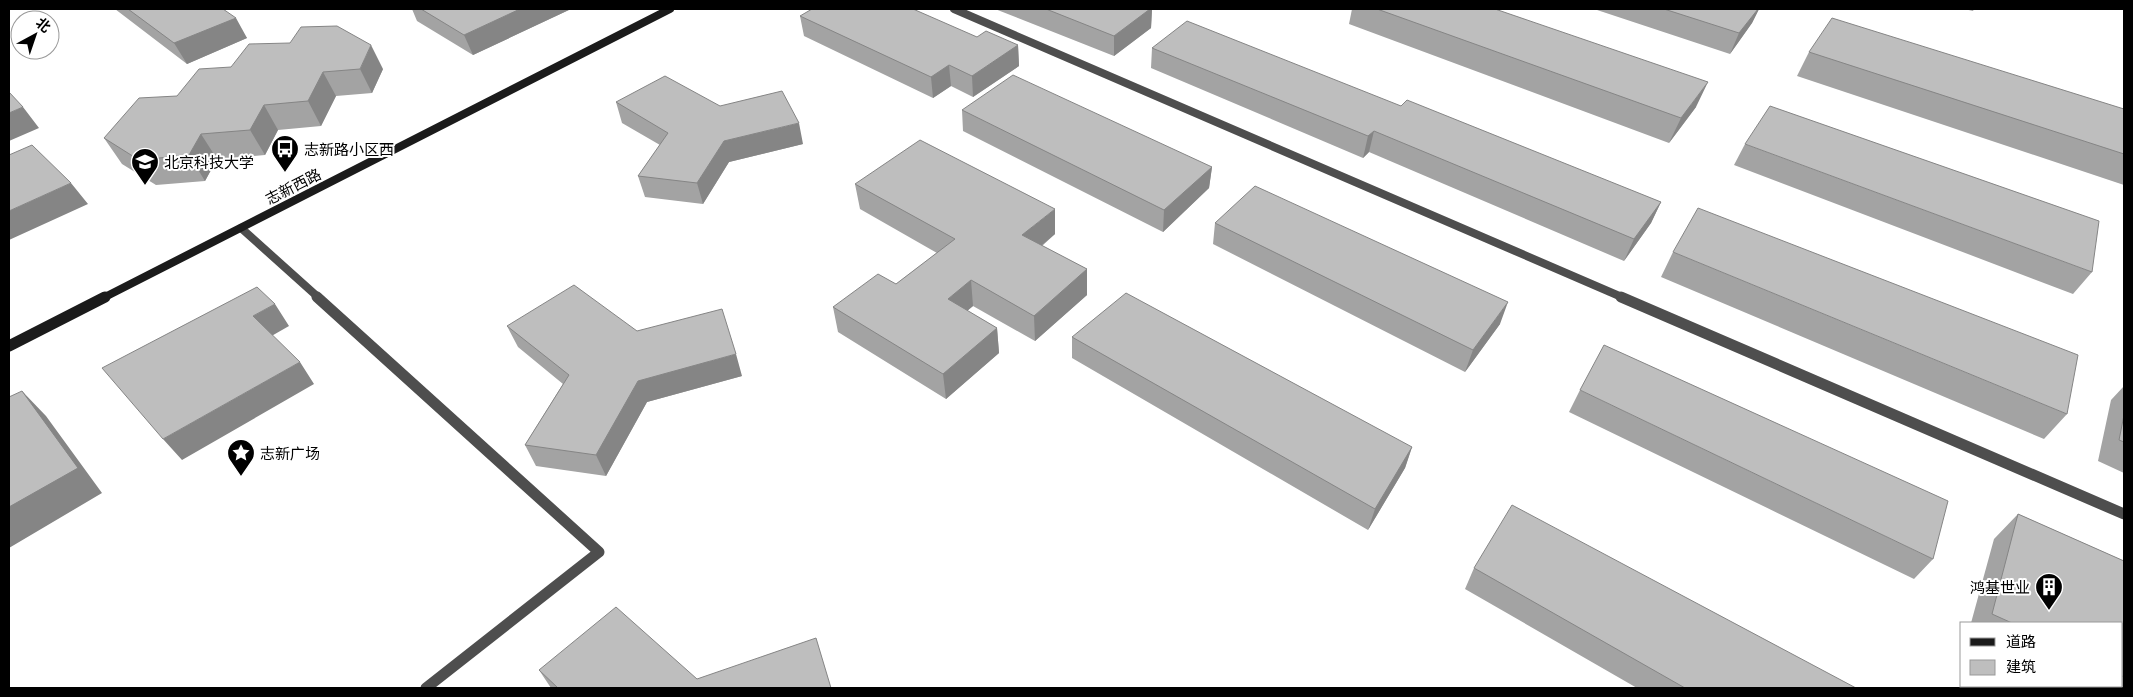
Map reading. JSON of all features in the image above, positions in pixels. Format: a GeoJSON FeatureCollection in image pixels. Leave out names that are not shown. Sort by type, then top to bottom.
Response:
{"type":"FeatureCollection","features":[{"type":"Feature","properties":{"kind":"street","name":"志新西路"},"geometry":{"type":"LineString","coordinates":[[9,346],[670,9]]}},
{"type":"Feature","properties":{"kind":"street"},"geometry":{"type":"LineString","coordinates":[[954,9],[2124,514]]}},
{"type":"Feature","properties":{"kind":"street"},"geometry":{"type":"LineString","coordinates":[[241,228],[599,552],[426,688]]}},
{"type":"Feature","properties":{"kind":"building"},"geometry":{"type":"Polygon","coordinates":[[[128,9],[223,9],[236,18],[174,43],[128,9]]]}},
{"type":"Feature","properties":{"kind":"building"},"geometry":{"type":"Polygon","coordinates":[[[421,9],[520,9],[464,35],[421,9]]]}},
{"type":"Feature","properties":{"kind":"building"},"geometry":{"type":"Polygon","coordinates":[[[812,9],[913,9],[977,37],[986,31],[1018,45],[972,76],[949,65],[931,77],[800,16],[812,9]]]}},
{"type":"Feature","properties":{"kind":"building"},"geometry":{"type":"Polygon","coordinates":[[[1046,9],[1150,9],[1114,36],[1046,9]]]}},
{"type":"Feature","properties":{"kind":"building"},"geometry":{"type":"Polygon","coordinates":[[[1377,9],[1495,9],[1708,82],[1681,118],[1377,9]]]}},
{"type":"Feature","properties":{"kind":"building"},"geometry":{"type":"Polygon","coordinates":[[[1664,9],[1758,9],[1739,33],[1664,9]]]}},
{"type":"Feature","properties":{"kind":"building"},"geometry":{"type":"Polygon","coordinates":[[[1832,18],[2124,109],[2124,154],[1809,52],[1832,18]]]}},
{"type":"Feature","properties":{"kind":"building"},"geometry":{"type":"Polygon","coordinates":[[[1187,21],[1401,106],[1407,100],[1661,202],[1634,239],[1374,131],[1368,136],[1152,48],[1187,21]]]}},
{"type":"Feature","properties":{"kind":"building"},"geometry":{"type":"Polygon","coordinates":[[[337,26],[371,45],[360,69],[323,72],[308,101],[264,105],[250,130],[201,134],[189,155],[139,160],[104,138],[139,98],[177,96],[199,69],[231,67],[249,44],[290,43],[301,27],[337,26]]]}},
{"type":"Feature","properties":{"kind":"building"},"geometry":{"type":"Polygon","coordinates":[[[1013,75],[1212,167],[1164,210],[962,110],[1013,75]]]}},
{"type":"Feature","properties":{"kind":"building"},"geometry":{"type":"Polygon","coordinates":[[[665,76],[720,106],[782,91],[799,123],[724,141],[697,183],[638,176],[668,133],[616,102],[665,76]]]}},
{"type":"Feature","properties":{"kind":"building"},"geometry":{"type":"Polygon","coordinates":[[[9,92],[23,107],[9,113],[9,92]]]}},
{"type":"Feature","properties":{"kind":"building"},"geometry":{"type":"Polygon","coordinates":[[[1770,106],[2099,221],[2092,272],[1745,144],[1770,106]]]}},
{"type":"Feature","properties":{"kind":"building"},"geometry":{"type":"Polygon","coordinates":[[[920,140],[1055,209],[1022,235],[1087,269],[1034,316],[971,280],[948,299],[997,328],[943,374],[833,307],[878,274],[896,284],[955,239],[855,184],[920,140]]]}},
{"type":"Feature","properties":{"kind":"building"},"geometry":{"type":"Polygon","coordinates":[[[32,145],[71,183],[9,211],[9,155],[32,145]]]}},
{"type":"Feature","properties":{"kind":"building"},"geometry":{"type":"Polygon","coordinates":[[[1255,186],[1508,302],[1473,350],[1215,223],[1255,186]]]}},
{"type":"Feature","properties":{"kind":"building"},"geometry":{"type":"Polygon","coordinates":[[[1698,208],[2078,355],[2067,414],[1673,252],[1698,208]]]}},
{"type":"Feature","properties":{"kind":"building"},"geometry":{"type":"Polygon","coordinates":[[[574,285],[637,331],[722,309],[736,354],[638,381],[596,455],[525,445],[569,375],[507,326],[574,285]]]}},
{"type":"Feature","properties":{"kind":"building"},"geometry":{"type":"Polygon","coordinates":[[[257,287],[275,304],[253,316],[300,362],[163,439],[102,368],[257,287]]]}},
{"type":"Feature","properties":{"kind":"building"},"geometry":{"type":"Polygon","coordinates":[[[1126,293],[1412,447],[1375,509],[1072,337],[1126,293]]]}},
{"type":"Feature","properties":{"kind":"building"},"geometry":{"type":"Polygon","coordinates":[[[1604,345],[1948,501],[1933,559],[1580,390],[1604,345]]]}},
{"type":"Feature","properties":{"kind":"building"},"geometry":{"type":"Polygon","coordinates":[[[22,391],[78,468],[9,507],[9,397],[22,391]]]}},
{"type":"Feature","properties":{"kind":"building"},"geometry":{"type":"Polygon","coordinates":[[[2124,415],[2124,442],[2119,440],[2124,415]]]}},
{"type":"Feature","properties":{"kind":"building"},"geometry":{"type":"Polygon","coordinates":[[[1512,505],[1856,688],[1685,688],[1474,568],[1512,505]]]}},
{"type":"Feature","properties":{"kind":"building","name":"鸿基世业"},"geometry":{"type":"Polygon","coordinates":[[[2018,514],[2124,561],[2124,677],[2123,622],[2010,622],[1992,614],[2018,514]]]}},
{"type":"Feature","properties":{"kind":"building"},"geometry":{"type":"Polygon","coordinates":[[[616,607],[697,679],[816,638],[831,688],[558,688],[539,670],[616,607]]]}},
{"type":"Feature","properties":{"kind":"place","name":"志新路小区西"},"geometry":{"type":"Point","coordinates":[285,173]}},
{"type":"Feature","properties":{"kind":"place","name":"北京科技大学"},"geometry":{"type":"Point","coordinates":[145,186]}},
{"type":"Feature","properties":{"kind":"place","name":"志新广场"},"geometry":{"type":"Point","coordinates":[241,477]}},
{"type":"Feature","properties":{"kind":"place","name":"鸿基世业"},"geometry":{"type":"Point","coordinates":[2049,611]}}]}
